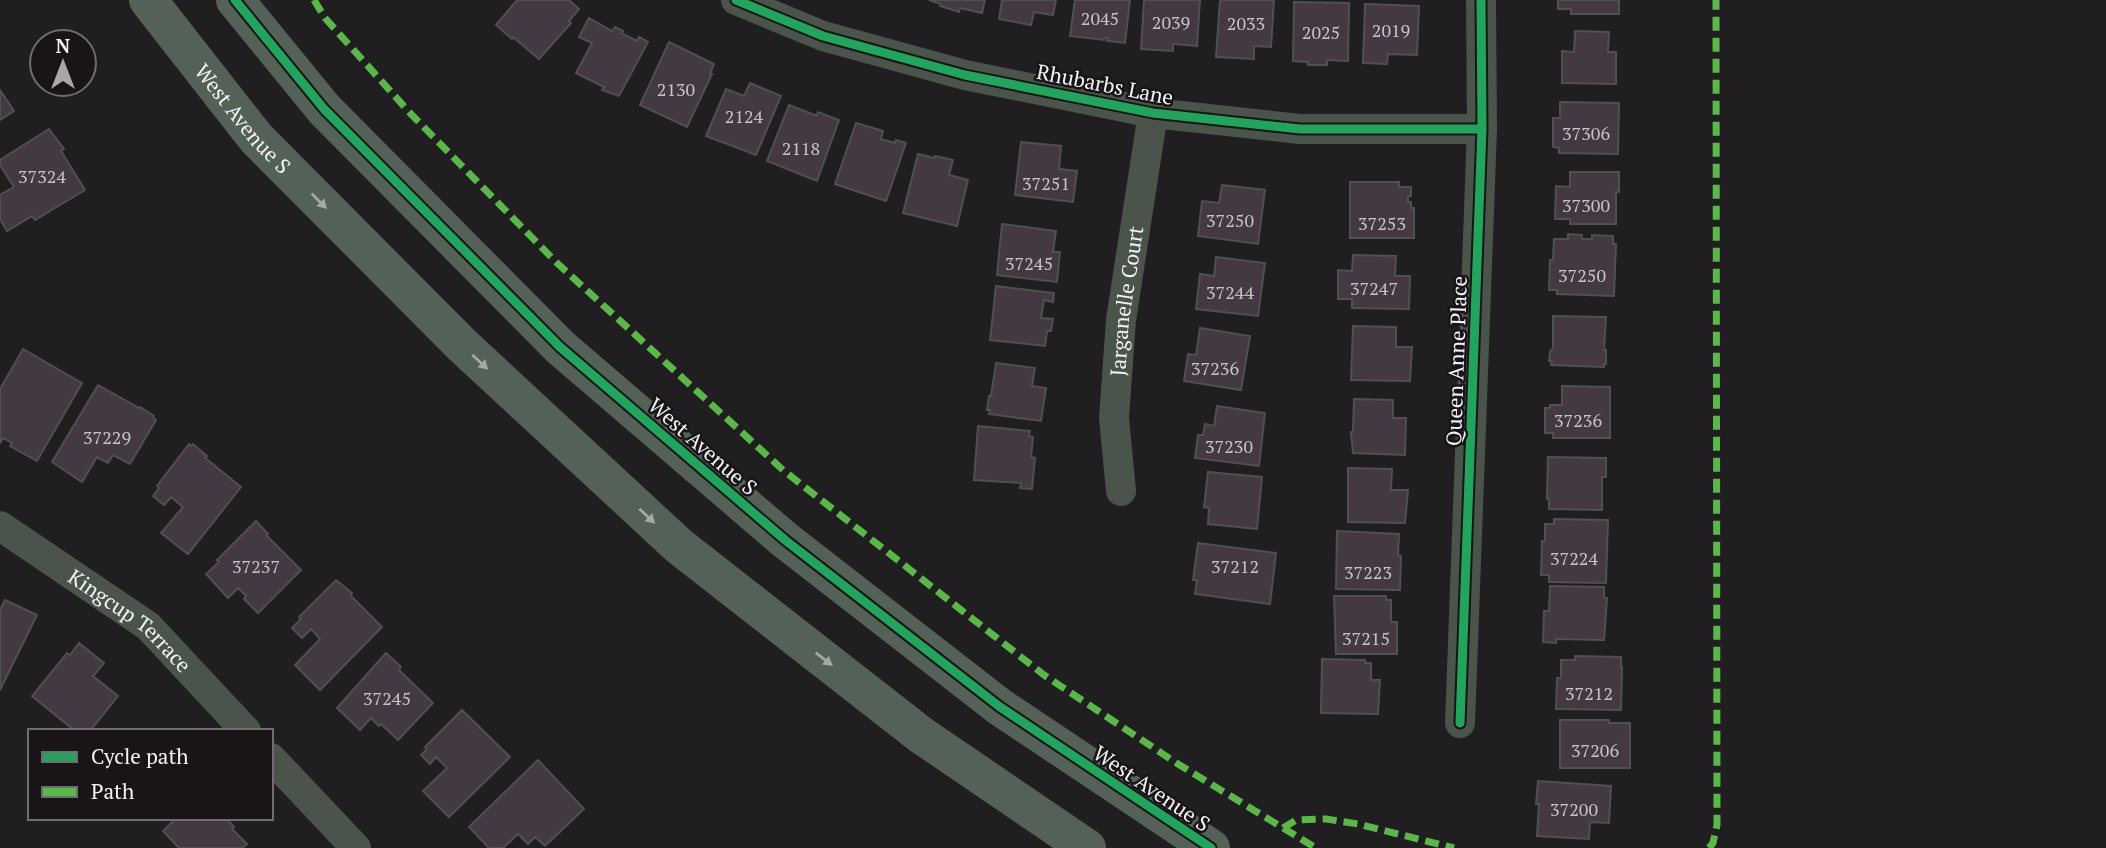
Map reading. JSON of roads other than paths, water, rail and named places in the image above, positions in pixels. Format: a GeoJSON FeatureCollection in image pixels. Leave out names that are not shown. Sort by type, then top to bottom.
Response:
{"type":"FeatureCollection","features":[{"type":"Feature","properties":{"kind":"street","name":"West Avenue S"},"geometry":{"type":"LineString","coordinates":[[148,0],[256,138],[462,345],[679,546],[921,735],[1087,848]]}},
{"type":"Feature","properties":{"kind":"street","name":"West Avenue S"},"geometry":{"type":"LineString","coordinates":[[235,0],[324,109],[560,347],[785,540],[1000,706],[1211,848]]}},
{"type":"Feature","properties":{"kind":"street","name":"Rhubarbs Lane"},"geometry":{"type":"LineString","coordinates":[[736,0],[823,36],[965,75],[1153,113],[1300,129],[1482,129]]}},
{"type":"Feature","properties":{"kind":"street","name":"Queen Anne Place"},"geometry":{"type":"LineString","coordinates":[[1460,723],[1482,129],[1481,0]]}},
{"type":"Feature","properties":{"kind":"street","name":"Jarganelle Court"},"geometry":{"type":"LineString","coordinates":[[1121,491],[1114,418],[1121,320],[1153,113]]}},
{"type":"Feature","properties":{"kind":"street","name":"Kingcup Terrace"},"geometry":{"type":"LineString","coordinates":[[0,526],[148,626],[244,729]]}},
{"type":"Feature","properties":{"kind":"street"},"geometry":{"type":"LineString","coordinates":[[273,760],[356,848]]}}]}
